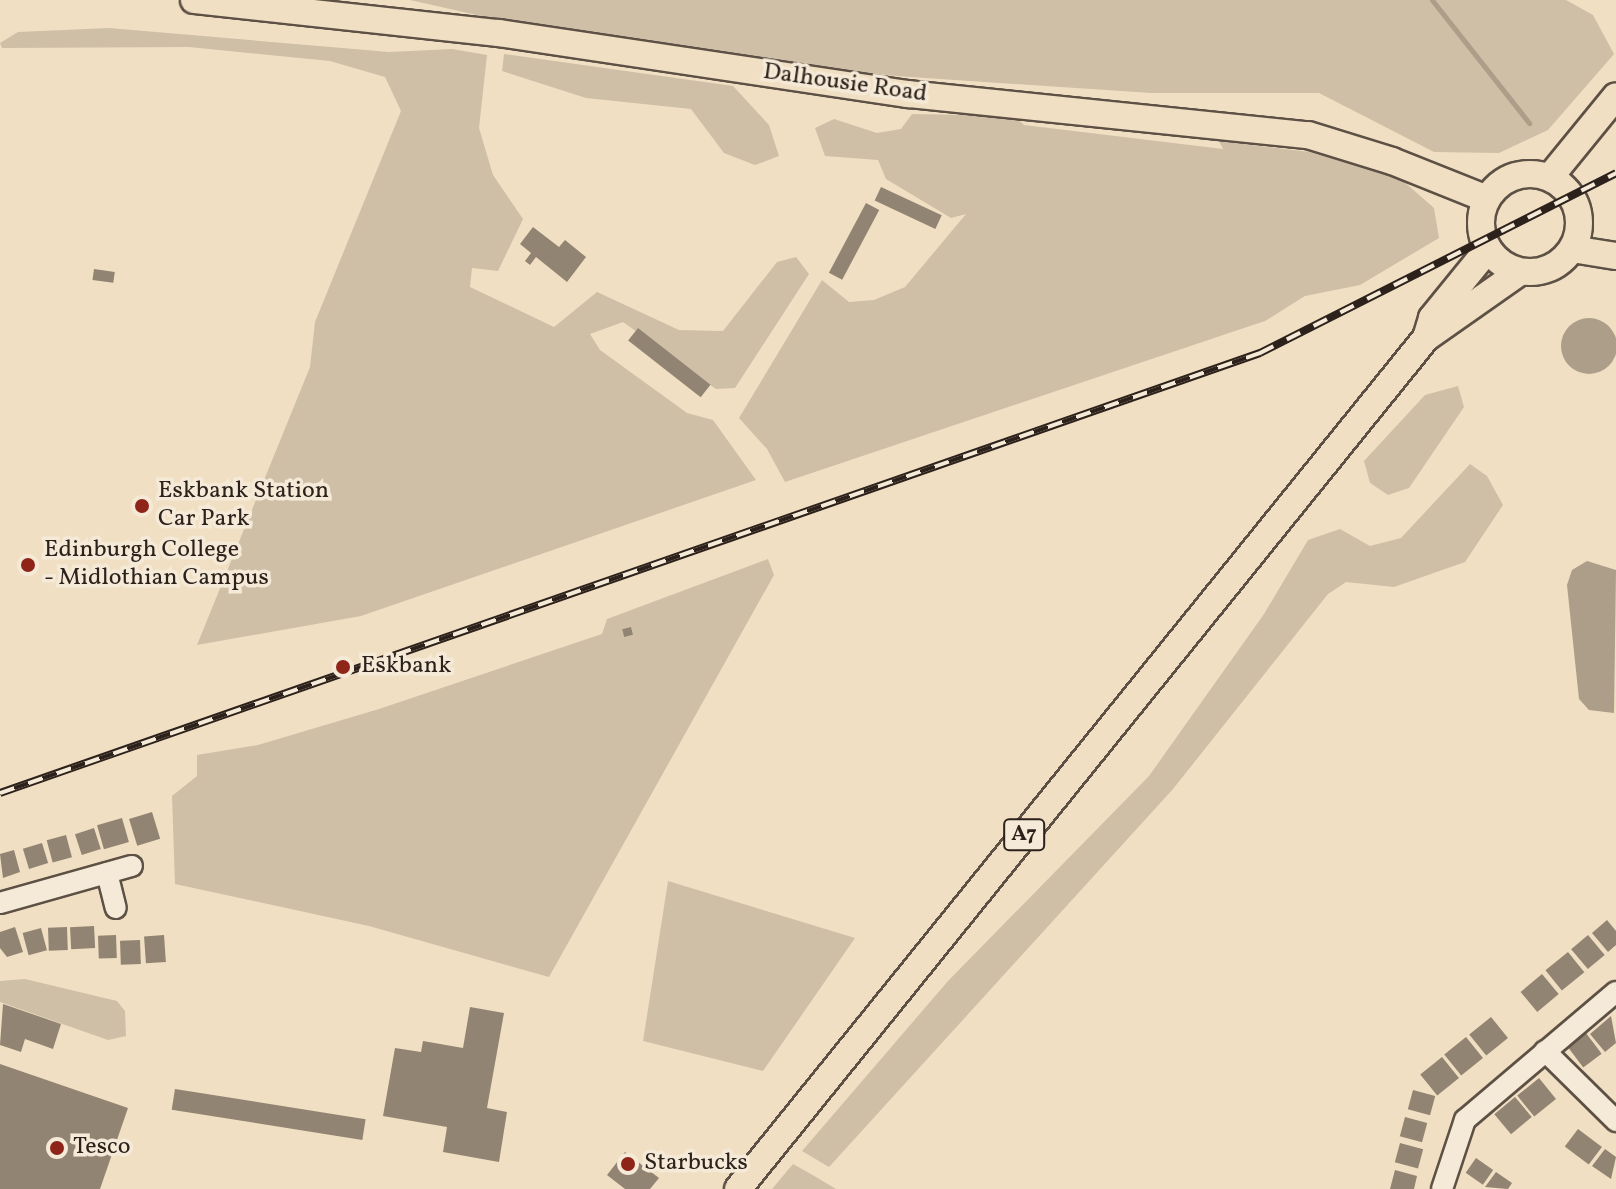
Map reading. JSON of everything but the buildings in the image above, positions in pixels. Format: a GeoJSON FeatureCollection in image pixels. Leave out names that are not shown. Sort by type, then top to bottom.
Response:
{"type":"FeatureCollection","features":[{"type":"Feature","properties":{"kind":"main road","name":"Dalhousie Road"},"geometry":{"type":"LineString","coordinates":[[194,0],[499,33],[908,94],[1308,135],[1392,161],[1487,199]]}},
{"type":"Feature","properties":{"kind":"main road"},"geometry":{"type":"LineString","coordinates":[[1550,177],[1616,96]]}},
{"type":"Feature","properties":{"kind":"main road"},"geometry":{"type":"LineString","coordinates":[[1520,272],[1488,249],[1481,226],[1487,199],[1517,175],[1550,177],[1567,191],[1578,210],[1572,249],[1616,256]]}},
{"type":"Feature","properties":{"kind":"main road","name":"A7"},"geometry":{"type":"LineString","coordinates":[[1426,338],[1432,318],[1488,249]]}},
{"type":"Feature","properties":{"kind":"main road","name":"A7"},"geometry":{"type":"LineString","coordinates":[[738,1189],[1426,338],[1520,272],[1543,271],[1572,249]]}},
{"type":"Feature","properties":{"kind":"street"},"geometry":{"type":"LineString","coordinates":[[0,903],[132,866]]}},
{"type":"Feature","properties":{"kind":"street"},"geometry":{"type":"LineString","coordinates":[[107,873],[116,908]]}},
{"type":"Feature","properties":{"kind":"street"},"geometry":{"type":"LineString","coordinates":[[1442,1189],[1465,1120],[1616,992]]}},
{"type":"Feature","properties":{"kind":"street"},"geometry":{"type":"LineString","coordinates":[[1545,1051],[1616,1121]]}},
{"type":"Feature","properties":{"kind":"shaded area"},"geometry":{"type":"Polygon","coordinates":[[[410,0],[1566,0],[1593,15],[1614,54],[1548,130],[1499,153],[1434,152],[1319,93],[1151,93],[896,76],[632,50],[410,0]]]}},
{"type":"Feature","properties":{"kind":"shaded area"},"geometry":{"type":"Polygon","coordinates":[[[109,28],[389,52],[452,49],[487,55],[479,128],[493,175],[523,219],[498,271],[472,268],[470,287],[554,327],[597,292],[679,330],[723,331],[777,262],[796,257],[809,274],[735,388],[716,389],[623,322],[590,334],[600,350],[687,413],[713,420],[756,480],[361,616],[197,645],[310,367],[315,322],[401,111],[385,77],[330,61],[189,47],[2,48],[0,43],[18,32],[109,28]]]}},
{"type":"Feature","properties":{"kind":"shaded area"},"geometry":{"type":"Polygon","coordinates":[[[504,54],[733,86],[769,125],[779,156],[755,165],[724,153],[691,109],[586,98],[502,71],[504,54]]]}},
{"type":"Feature","properties":{"kind":"shaded area"},"geometry":{"type":"Polygon","coordinates":[[[912,114],[1015,116],[1024,125],[1223,149],[1219,141],[1310,152],[1401,179],[1434,208],[1439,238],[1360,285],[1305,296],[1265,321],[785,482],[767,449],[739,418],[822,280],[849,302],[874,300],[905,287],[966,214],[951,218],[886,179],[878,160],[825,156],[815,128],[834,119],[877,133],[901,129],[912,114]]]}},
{"type":"Feature","properties":{"kind":"shaded area"},"geometry":{"type":"Polygon","coordinates":[[[1589,318],[1609,326],[1617,346],[1609,366],[1589,374],[1569,366],[1561,346],[1569,326],[1589,318]]]}},
{"type":"Feature","properties":{"kind":"shaded area"},"geometry":{"type":"Polygon","coordinates":[[[1458,386],[1464,407],[1409,488],[1388,495],[1370,483],[1364,461],[1425,395],[1458,386]]]}},
{"type":"Feature","properties":{"kind":"shaded area"},"geometry":{"type":"Polygon","coordinates":[[[1470,464],[1487,476],[1503,505],[1465,562],[1394,587],[1346,582],[1328,594],[1173,789],[829,1167],[802,1151],[948,981],[1149,776],[1264,614],[1308,540],[1340,529],[1370,546],[1401,538],[1470,464]]]}},
{"type":"Feature","properties":{"kind":"shaded area"},"geometry":{"type":"Polygon","coordinates":[[[768,559],[774,575],[549,977],[369,926],[175,884],[172,796],[197,776],[197,755],[258,745],[379,709],[602,634],[607,619],[768,559]]]}},
{"type":"Feature","properties":{"kind":"shaded area"},"geometry":{"type":"Polygon","coordinates":[[[1587,561],[1616,570],[1614,713],[1589,710],[1579,699],[1567,585],[1572,570],[1587,561]]]}},
{"type":"Feature","properties":{"kind":"shaded area"},"geometry":{"type":"Polygon","coordinates":[[[668,881],[855,938],[763,1071],[643,1041],[668,881]]]}},
{"type":"Feature","properties":{"kind":"shaded area"},"geometry":{"type":"Polygon","coordinates":[[[25,979],[117,1001],[125,1011],[126,1036],[108,1040],[0,1002],[0,981],[25,979]]]}},
{"type":"Feature","properties":{"kind":"shaded area"},"geometry":{"type":"Polygon","coordinates":[[[793,1164],[816,1177],[836,1189],[772,1189],[793,1164]]]}},
{"type":"Feature","properties":{"kind":"waterway"},"geometry":{"type":"LineString","coordinates":[[1432,0],[1529,123]]}},
{"type":"Feature","properties":{"kind":"railway"},"geometry":{"type":"LineString","coordinates":[[0,793],[1260,353],[1616,173]]}},
{"type":"Feature","properties":{"kind":"place","name":"Eskbank Station Car Park"},"geometry":{"type":"Point","coordinates":[142,506]}},
{"type":"Feature","properties":{"kind":"place","name":"Edinburgh College - Midlothian Campus"},"geometry":{"type":"Point","coordinates":[28,565]}},
{"type":"Feature","properties":{"kind":"place","name":"Eskbank"},"geometry":{"type":"Point","coordinates":[343,667]}},
{"type":"Feature","properties":{"kind":"place","name":"Tesco"},"geometry":{"type":"Point","coordinates":[57,1148]}},
{"type":"Feature","properties":{"kind":"place","name":"Starbucks"},"geometry":{"type":"Point","coordinates":[628,1164]}}]}
